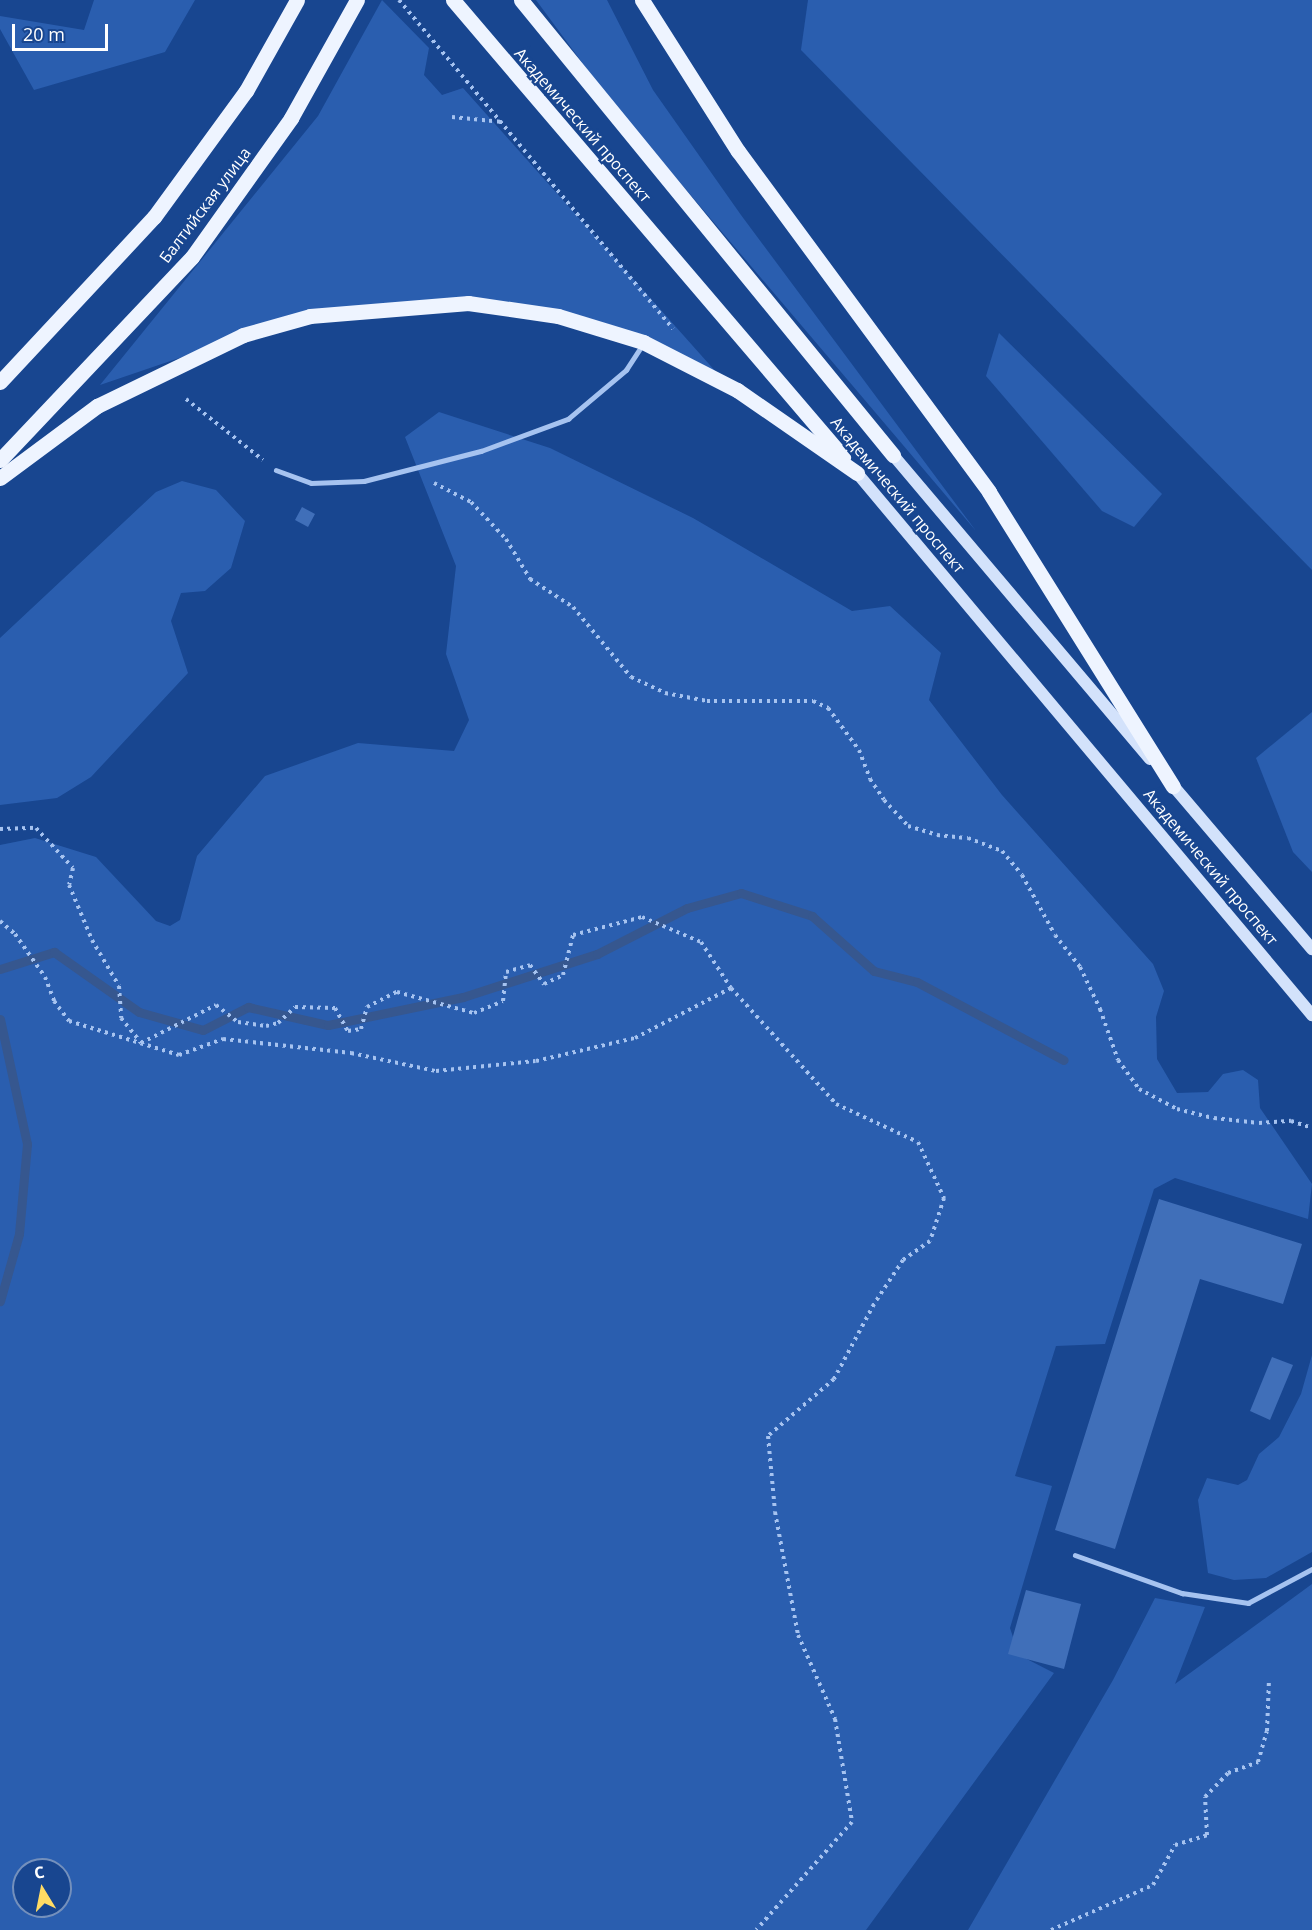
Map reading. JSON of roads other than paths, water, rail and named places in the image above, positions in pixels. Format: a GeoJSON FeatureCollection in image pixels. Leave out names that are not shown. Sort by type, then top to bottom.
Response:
{"type":"FeatureCollection","features":[{"type":"Feature","properties":{"kind":"main road","name":"Балтийская улица"},"geometry":{"type":"LineString","coordinates":[[0,382],[154,217],[246,91],[297,0]]}},
{"type":"Feature","properties":{"kind":"main road","name":"Балтийская улица"},"geometry":{"type":"LineString","coordinates":[[0,460],[192,257],[291,118],[357,0]]}},
{"type":"Feature","properties":{"kind":"main road","name":"Академический проспект"},"geometry":{"type":"LineString","coordinates":[[453,0],[857,473],[1312,1016]]}},
{"type":"Feature","properties":{"kind":"main road","name":"Академический проспект"},"geometry":{"type":"LineString","coordinates":[[521,0],[893,455],[1312,949]]}},
{"type":"Feature","properties":{"kind":"main road"},"geometry":{"type":"LineString","coordinates":[[642,0],[738,150],[989,492],[1173,786]]}},
{"type":"Feature","properties":{"kind":"main road"},"geometry":{"type":"LineString","coordinates":[[0,478],[97,406],[243,335],[310,316],[468,303],[558,316],[643,342],[737,390],[857,473]]}},
{"type":"Feature","properties":{"kind":"lane"},"geometry":{"type":"LineString","coordinates":[[276,470],[311,483],[364,481],[481,451],[568,419],[626,370],[643,342]]}},
{"type":"Feature","properties":{"kind":"lane"},"geometry":{"type":"LineString","coordinates":[[1075,1555],[1182,1593],[1248,1603],[1312,1569]]}},
{"type":"Feature","properties":{"kind":"waterway"},"geometry":{"type":"LineString","coordinates":[[0,969],[54,952],[139,1012],[203,1030],[248,1007],[328,1025],[463,997],[597,954],[687,908],[741,893],[812,916],[874,971],[917,982],[1064,1060]]}},
{"type":"Feature","properties":{"kind":"waterway"},"geometry":{"type":"LineString","coordinates":[[0,1019],[27,1144],[19,1234],[0,1301]]}}]}
